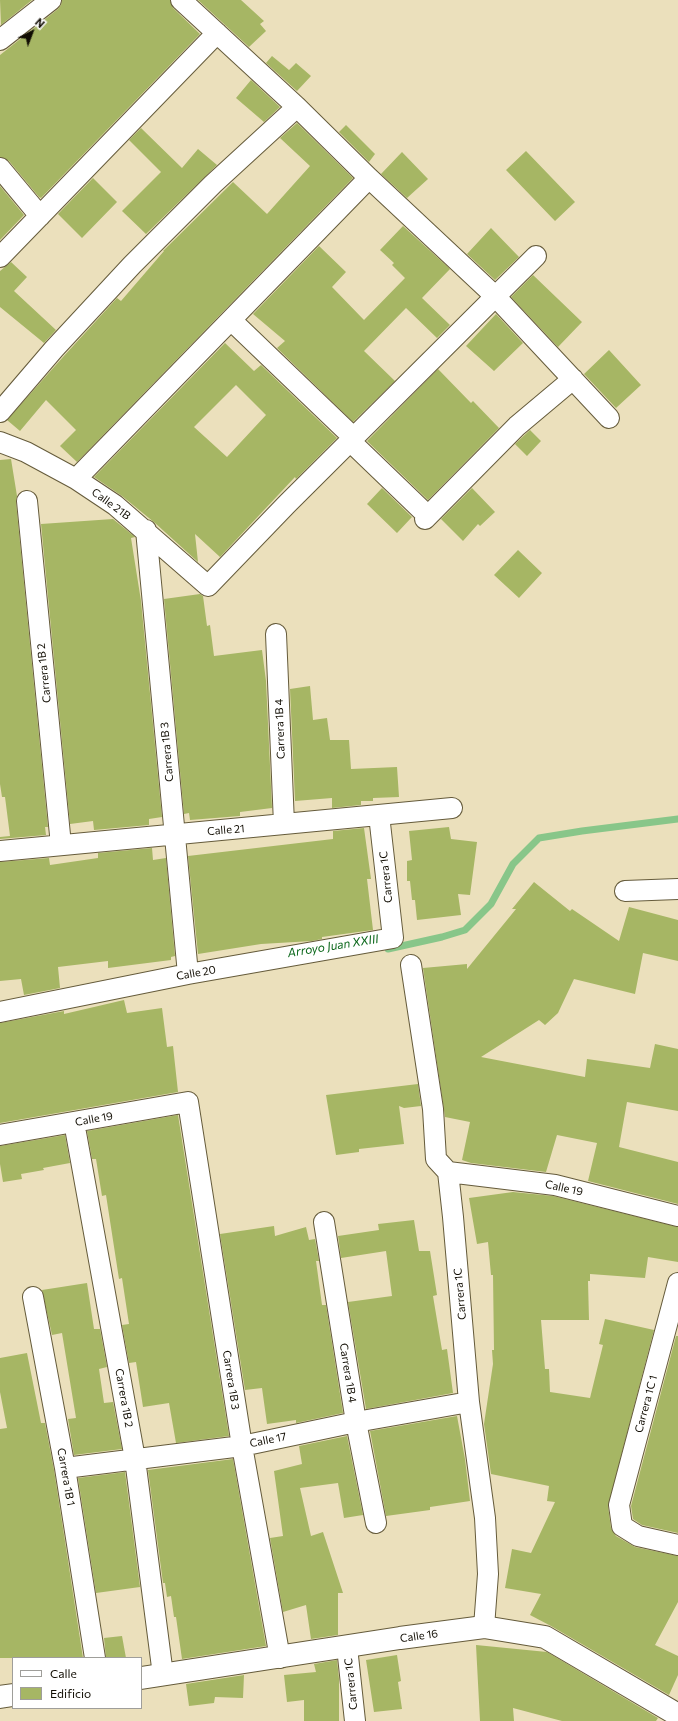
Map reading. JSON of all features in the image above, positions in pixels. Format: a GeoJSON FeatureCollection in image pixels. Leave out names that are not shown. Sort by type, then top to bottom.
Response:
{"type":"FeatureCollection","features":[{"type":"Feature","properties":{"kind":"street"},"geometry":{"type":"LineString","coordinates":[[0,40],[51,0]]}},
{"type":"Feature","properties":{"kind":"street"},"geometry":{"type":"LineString","coordinates":[[181,0],[297,107],[369,178],[495,296],[609,418]]}},
{"type":"Feature","properties":{"kind":"street"},"geometry":{"type":"LineString","coordinates":[[0,257],[217,33]]}},
{"type":"Feature","properties":{"kind":"street"},"geometry":{"type":"LineString","coordinates":[[0,412],[54,349],[132,265],[213,184],[297,107]]}},
{"type":"Feature","properties":{"kind":"street"},"geometry":{"type":"LineString","coordinates":[[0,168],[40,216]]}},
{"type":"Feature","properties":{"kind":"street"},"geometry":{"type":"LineString","coordinates":[[76,479],[369,178]]}},
{"type":"Feature","properties":{"kind":"street"},"geometry":{"type":"LineString","coordinates":[[352,439],[536,256]]}},
{"type":"Feature","properties":{"kind":"street"},"geometry":{"type":"LineString","coordinates":[[231,320],[352,439],[426,517],[517,426],[573,379]]}},
{"type":"Feature","properties":{"kind":"street","name":"Calle 21B"},"geometry":{"type":"LineString","coordinates":[[0,442],[26,452],[76,479],[115,505],[146,530],[208,586],[352,439]]}},
{"type":"Feature","properties":{"kind":"street","name":"Carrera 1B 2"},"geometry":{"type":"LineString","coordinates":[[27,501],[61,845]]}},
{"type":"Feature","properties":{"kind":"street","name":"Carrera 1B 3"},"geometry":{"type":"LineString","coordinates":[[146,530],[188,974]]}},
{"type":"Feature","properties":{"kind":"street","name":"Carrera 1B 4"},"geometry":{"type":"LineString","coordinates":[[276,634],[284,824]]}},
{"type":"Feature","properties":{"kind":"street","name":"Calle 21"},"geometry":{"type":"LineString","coordinates":[[0,851],[452,808]]}},
{"type":"Feature","properties":{"kind":"street","name":"Carrera 1C"},"geometry":{"type":"LineString","coordinates":[[379,815],[393,938]]}},
{"type":"Feature","properties":{"kind":"street"},"geometry":{"type":"LineString","coordinates":[[625,891],[678,888]]}},
{"type":"Feature","properties":{"kind":"street","name":"Calle 20"},"geometry":{"type":"LineString","coordinates":[[0,1012],[188,974],[393,938]]}},
{"type":"Feature","properties":{"kind":"street"},"geometry":{"type":"LineString","coordinates":[[411,966],[434,1109],[436,1159],[448,1172]]}},
{"type":"Feature","properties":{"kind":"street","name":"Carrera 1B 3"},"geometry":{"type":"LineString","coordinates":[[188,1102],[242,1446],[280,1658]]}},
{"type":"Feature","properties":{"kind":"street","name":"Calle 19"},"geometry":{"type":"LineString","coordinates":[[0,1135],[188,1102]]}},
{"type":"Feature","properties":{"kind":"street","name":"Carrera 1B 2"},"geometry":{"type":"LineString","coordinates":[[74,1122],[134,1459],[163,1674]]}},
{"type":"Feature","properties":{"kind":"street","name":"Carrera 1C"},"geometry":{"type":"LineString","coordinates":[[448,1172],[469,1402],[485,1518],[488,1574],[484,1627]]}},
{"type":"Feature","properties":{"kind":"street","name":"Calle 19"},"geometry":{"type":"LineString","coordinates":[[448,1172],[555,1185],[678,1216]]}},
{"type":"Feature","properties":{"kind":"street","name":"Carrera 1B 4"},"geometry":{"type":"LineString","coordinates":[[324,1222],[356,1422],[376,1523]]}},
{"type":"Feature","properties":{"kind":"street","name":"Carrera 1C 1"},"geometry":{"type":"LineString","coordinates":[[678,1283],[618,1505],[622,1526],[638,1536],[678,1546]]}},
{"type":"Feature","properties":{"kind":"street","name":"Carrera 1B 1"},"geometry":{"type":"LineString","coordinates":[[33,1297],[65,1468],[95,1657]]}},
{"type":"Feature","properties":{"kind":"street","name":"Calle 17"},"geometry":{"type":"LineString","coordinates":[[65,1468],[242,1446],[356,1422],[469,1402]]}},
{"type":"Feature","properties":{"kind":"street","name":"Calle 16"},"geometry":{"type":"LineString","coordinates":[[142,1678],[280,1658],[400,1638],[484,1627],[545,1637],[678,1715]]}},
{"type":"Feature","properties":{"kind":"street","name":"Carrera 1C"},"geometry":{"type":"LineString","coordinates":[[347,1647],[355,1721]]}},
{"type":"Feature","properties":{"kind":"street"},"geometry":{"type":"LineString","coordinates":[[0,1697],[12,1695]]}},
{"type":"Feature","properties":{"kind":"building"},"geometry":{"type":"Polygon","coordinates":[[[0,0],[32,0],[1,25],[0,0]]]}},
{"type":"Feature","properties":{"kind":"building"},"geometry":{"type":"Polygon","coordinates":[[[62,0],[170,0],[173,8],[200,34],[41,198],[9,161],[0,157],[0,55],[58,9],[62,0]]]}},
{"type":"Feature","properties":{"kind":"building"},"geometry":{"type":"Polygon","coordinates":[[[198,0],[241,0],[264,21],[260,24],[266,31],[249,47],[198,0]]]}},
{"type":"Feature","properties":{"kind":"building"},"geometry":{"type":"Polygon","coordinates":[[[272,56],[289,70],[296,63],[311,76],[297,91],[266,63],[272,56]]]}},
{"type":"Feature","properties":{"kind":"building"},"geometry":{"type":"Polygon","coordinates":[[[251,80],[280,107],[264,122],[236,98],[251,80]]]}},
{"type":"Feature","properties":{"kind":"building"},"geometry":{"type":"Polygon","coordinates":[[[297,123],[353,178],[77,462],[60,446],[76,430],[46,400],[20,431],[7,420],[117,298],[121,301],[163,251],[233,182],[267,214],[310,166],[280,138],[297,123]]]}},
{"type":"Feature","properties":{"kind":"building"},"geometry":{"type":"Polygon","coordinates":[[[346,125],[375,154],[369,162],[339,132],[346,125]]]}},
{"type":"Feature","properties":{"kind":"building"},"geometry":{"type":"Polygon","coordinates":[[[141,128],[182,168],[198,149],[217,165],[146,234],[122,211],[161,172],[129,140],[141,128]]]}},
{"type":"Feature","properties":{"kind":"building"},"geometry":{"type":"Polygon","coordinates":[[[526,151],[575,202],[555,221],[506,170],[526,151]]]}},
{"type":"Feature","properties":{"kind":"building"},"geometry":{"type":"Polygon","coordinates":[[[402,152],[428,179],[407,198],[381,174],[402,152]]]}},
{"type":"Feature","properties":{"kind":"building"},"geometry":{"type":"Polygon","coordinates":[[[93,178],[117,202],[82,238],[58,214],[93,178]]]}},
{"type":"Feature","properties":{"kind":"building"},"geometry":{"type":"Polygon","coordinates":[[[0,186],[24,215],[0,240],[0,186]]]}},
{"type":"Feature","properties":{"kind":"building"},"geometry":{"type":"Polygon","coordinates":[[[403,226],[450,269],[422,298],[450,325],[437,338],[406,308],[364,351],[395,381],[353,422],[277,348],[285,341],[253,314],[319,246],[346,272],[332,287],[364,320],[405,278],[392,265],[394,263],[380,250],[403,226]]]}},
{"type":"Feature","properties":{"kind":"building"},"geometry":{"type":"Polygon","coordinates":[[[491,228],[519,257],[495,280],[467,254],[491,228]]]}},
{"type":"Feature","properties":{"kind":"building"},"geometry":{"type":"Polygon","coordinates":[[[11,262],[27,277],[14,291],[56,330],[44,343],[0,307],[0,271],[11,262]]]}},
{"type":"Feature","properties":{"kind":"building"},"geometry":{"type":"Polygon","coordinates":[[[533,275],[582,322],[558,347],[511,297],[533,275]]]}},
{"type":"Feature","properties":{"kind":"building"},"geometry":{"type":"Polygon","coordinates":[[[496,314],[523,343],[494,371],[466,346],[496,314]]]}},
{"type":"Feature","properties":{"kind":"building"},"geometry":{"type":"Polygon","coordinates":[[[225,343],[254,371],[261,365],[337,438],[296,479],[295,477],[220,557],[195,534],[198,562],[155,523],[122,496],[94,477],[225,343]],[[236,385],[194,427],[227,457],[266,415],[236,385]]]}},
{"type":"Feature","properties":{"kind":"building"},"geometry":{"type":"Polygon","coordinates":[[[609,350],[641,385],[616,408],[584,374],[609,350]]]}},
{"type":"Feature","properties":{"kind":"building"},"geometry":{"type":"Polygon","coordinates":[[[438,369],[471,403],[473,401],[499,428],[428,500],[367,441],[438,369]]]}},
{"type":"Feature","properties":{"kind":"building"},"geometry":{"type":"Polygon","coordinates":[[[530,430],[541,441],[527,456],[515,444],[530,430]]]}},
{"type":"Feature","properties":{"kind":"building"},"geometry":{"type":"Polygon","coordinates":[[[11,459],[17,496],[16,502],[48,827],[45,827],[46,835],[0,839],[0,837],[10,836],[5,797],[2,797],[0,784],[0,460],[11,459]]]}},
{"type":"Feature","properties":{"kind":"building"},"geometry":{"type":"Polygon","coordinates":[[[382,488],[412,517],[397,533],[367,504],[382,488]]]}},
{"type":"Feature","properties":{"kind":"building"},"geometry":{"type":"Polygon","coordinates":[[[472,488],[495,512],[480,526],[478,524],[463,541],[441,519],[472,488]]]}},
{"type":"Feature","properties":{"kind":"building"},"geometry":{"type":"Polygon","coordinates":[[[113,519],[135,537],[131,538],[141,601],[162,817],[149,819],[149,825],[94,830],[93,821],[70,824],[41,524],[113,519]]]}},
{"type":"Feature","properties":{"kind":"building"},"geometry":{"type":"Polygon","coordinates":[[[518,550],[542,573],[519,598],[494,575],[518,550]]]}},
{"type":"Feature","properties":{"kind":"building"},"geometry":{"type":"Polygon","coordinates":[[[200,594],[203,596],[207,626],[210,625],[214,656],[262,650],[266,681],[272,808],[240,812],[240,816],[190,820],[189,813],[184,814],[164,599],[200,594]]]}},
{"type":"Feature","properties":{"kind":"building"},"geometry":{"type":"Polygon","coordinates":[[[310,686],[313,720],[327,718],[330,740],[349,740],[351,769],[397,767],[399,797],[373,798],[373,801],[361,801],[361,805],[332,808],[332,798],[295,801],[290,689],[310,686]]]}},
{"type":"Feature","properties":{"kind":"building"},"geometry":{"type":"Polygon","coordinates":[[[449,827],[451,839],[477,842],[470,895],[458,894],[461,915],[417,920],[415,900],[412,900],[410,881],[407,881],[407,861],[412,860],[409,831],[449,827]]]}},
{"type":"Feature","properties":{"kind":"building"},"geometry":{"type":"Polygon","coordinates":[[[364,828],[371,879],[367,879],[373,930],[322,937],[322,939],[312,941],[261,944],[198,954],[188,856],[333,839],[333,831],[364,828]]]}},
{"type":"Feature","properties":{"kind":"building"},"geometry":{"type":"Polygon","coordinates":[[[152,848],[153,860],[166,858],[175,956],[171,957],[171,960],[108,968],[108,961],[58,967],[60,988],[24,995],[21,979],[0,981],[0,862],[49,858],[50,865],[98,858],[98,853],[152,848]]]}},
{"type":"Feature","properties":{"kind":"building"},"geometry":{"type":"Polygon","coordinates":[[[534,882],[570,911],[572,909],[619,941],[629,907],[678,920],[678,961],[643,953],[635,994],[574,979],[558,1013],[545,1025],[539,1020],[481,1057],[585,1077],[587,1059],[650,1068],[655,1044],[678,1049],[678,1111],[627,1102],[619,1147],[678,1162],[678,1204],[588,1181],[597,1143],[557,1135],[546,1172],[471,1163],[462,1160],[470,1122],[445,1117],[423,968],[467,964],[467,969],[516,909],[512,909],[534,882]]]}},
{"type":"Feature","properties":{"kind":"building"},"geometry":{"type":"Polygon","coordinates":[[[124,1000],[127,1013],[162,1008],[167,1047],[173,1046],[178,1092],[0,1123],[0,1023],[64,1011],[64,1014],[124,1000]]]}},
{"type":"Feature","properties":{"kind":"building"},"geometry":{"type":"Polygon","coordinates":[[[418,1084],[421,1106],[404,1108],[399,1106],[404,1144],[359,1149],[359,1152],[336,1155],[326,1095],[418,1084]]]}},
{"type":"Feature","properties":{"kind":"building"},"geometry":{"type":"Polygon","coordinates":[[[178,1115],[229,1436],[176,1443],[169,1403],[143,1407],[136,1362],[129,1363],[122,1325],[129,1324],[122,1278],[119,1279],[106,1195],[102,1196],[96,1159],[92,1159],[87,1131],[178,1115]]]}},
{"type":"Feature","properties":{"kind":"building"},"geometry":{"type":"Polygon","coordinates":[[[65,1135],[70,1163],[21,1174],[22,1179],[3,1182],[0,1164],[0,1146],[65,1135]]]}},
{"type":"Feature","properties":{"kind":"building"},"geometry":{"type":"Polygon","coordinates":[[[513,1192],[553,1196],[678,1227],[678,1262],[648,1257],[645,1278],[590,1274],[590,1281],[588,1281],[589,1320],[541,1320],[545,1369],[549,1369],[550,1392],[590,1398],[603,1345],[599,1344],[605,1319],[654,1330],[608,1506],[611,1528],[616,1536],[635,1547],[678,1556],[678,1602],[655,1645],[678,1656],[678,1675],[669,1695],[530,1615],[541,1594],[505,1588],[512,1549],[531,1553],[555,1502],[547,1501],[549,1486],[491,1474],[484,1424],[493,1364],[492,1350],[494,1350],[493,1275],[491,1275],[488,1242],[477,1244],[469,1198],[513,1192]]]}},
{"type":"Feature","properties":{"kind":"building"},"geometry":{"type":"Polygon","coordinates":[[[414,1220],[419,1251],[430,1251],[437,1295],[433,1296],[442,1350],[447,1349],[453,1393],[366,1409],[348,1302],[392,1296],[386,1251],[341,1258],[338,1236],[379,1230],[378,1224],[414,1220]]]}},
{"type":"Feature","properties":{"kind":"building"},"geometry":{"type":"Polygon","coordinates":[[[274,1226],[275,1236],[306,1227],[309,1240],[315,1239],[319,1261],[316,1261],[322,1305],[326,1305],[343,1413],[296,1423],[296,1420],[267,1424],[262,1388],[245,1390],[220,1234],[274,1226]]]}},
{"type":"Feature","properties":{"kind":"building"},"geometry":{"type":"Polygon","coordinates":[[[87,1283],[94,1329],[100,1329],[107,1367],[99,1369],[104,1403],[113,1402],[122,1449],[74,1455],[68,1419],[76,1418],[62,1333],[52,1335],[42,1290],[87,1283]]]}},
{"type":"Feature","properties":{"kind":"building"},"geometry":{"type":"Polygon","coordinates":[[[676,1336],[678,1336],[678,1533],[642,1525],[633,1519],[631,1506],[676,1336]]]}},
{"type":"Feature","properties":{"kind":"building"},"geometry":{"type":"Polygon","coordinates":[[[27,1353],[41,1423],[45,1423],[54,1470],[83,1657],[0,1658],[0,1429],[7,1428],[0,1392],[0,1358],[27,1353]]]}},
{"type":"Feature","properties":{"kind":"building"},"geometry":{"type":"Polygon","coordinates":[[[457,1416],[465,1459],[470,1501],[430,1507],[430,1510],[386,1516],[370,1431],[457,1416]]]}},
{"type":"Feature","properties":{"kind":"building"},"geometry":{"type":"Polygon","coordinates":[[[347,1436],[363,1515],[344,1518],[338,1483],[300,1488],[311,1536],[323,1532],[343,1593],[338,1593],[338,1635],[311,1639],[306,1605],[283,1612],[270,1538],[283,1536],[274,1471],[302,1464],[299,1446],[347,1436]]]}},
{"type":"Feature","properties":{"kind":"building"},"geometry":{"type":"Polygon","coordinates":[[[233,1459],[266,1646],[182,1659],[176,1617],[174,1617],[171,1596],[167,1597],[165,1583],[163,1583],[148,1470],[233,1459]]]}},
{"type":"Feature","properties":{"kind":"building"},"geometry":{"type":"Polygon","coordinates":[[[125,1472],[140,1587],[96,1593],[78,1478],[125,1472]]]}},
{"type":"Feature","properties":{"kind":"building"},"geometry":{"type":"Polygon","coordinates":[[[122,1636],[126,1657],[106,1657],[104,1638],[122,1636]]]}},
{"type":"Feature","properties":{"kind":"building"},"geometry":{"type":"Polygon","coordinates":[[[476,1645],[547,1652],[658,1718],[656,1721],[562,1721],[513,1708],[514,1721],[480,1721],[476,1645]]]}},
{"type":"Feature","properties":{"kind":"building"},"geometry":{"type":"Polygon","coordinates":[[[397,1655],[401,1681],[398,1682],[402,1709],[374,1712],[366,1660],[397,1655]]]}},
{"type":"Feature","properties":{"kind":"building"},"geometry":{"type":"Polygon","coordinates":[[[337,1660],[339,1679],[339,1721],[304,1721],[304,1700],[287,1702],[284,1675],[316,1672],[314,1664],[337,1660]]]}},
{"type":"Feature","properties":{"kind":"building"},"geometry":{"type":"Polygon","coordinates":[[[244,1675],[243,1698],[215,1697],[214,1703],[189,1706],[186,1684],[244,1675]]]}},
{"type":"Feature","properties":{"kind":"waterway","name":"Arroyo Juan XXIII"},"geometry":{"type":"LineString","coordinates":[[388,949],[442,937],[465,930],[491,904],[513,864],[539,838],[678,819]]}}]}
